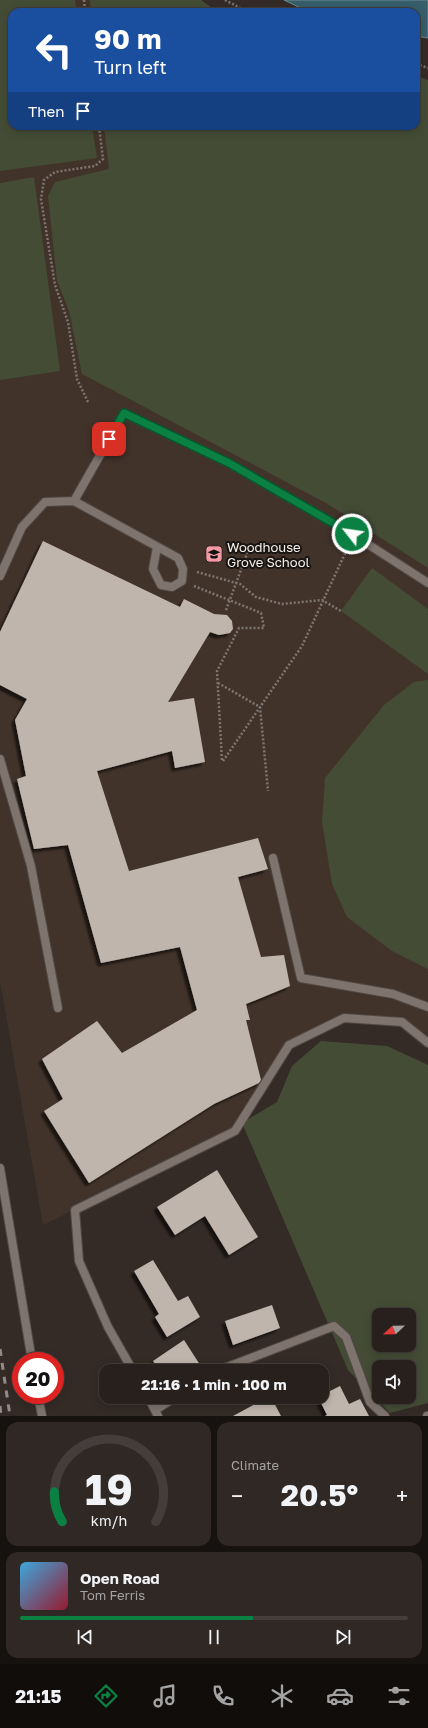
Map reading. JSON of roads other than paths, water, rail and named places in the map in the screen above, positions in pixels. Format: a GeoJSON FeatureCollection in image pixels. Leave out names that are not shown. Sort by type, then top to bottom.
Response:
{"type":"FeatureCollection","features":[{"type":"Feature","properties":{"kind":"lane"},"geometry":{"type":"LineString","coordinates":[[74,501],[124,413],[229,463],[354,536],[428,583]]}},
{"type":"Feature","properties":{"kind":"lane"},"geometry":{"type":"LineString","coordinates":[[0,576],[22,527],[45,502],[74,501],[178,558],[183,569],[182,581],[172,587],[161,585],[153,569],[157,547]]}},
{"type":"Feature","properties":{"kind":"lane"},"geometry":{"type":"LineString","coordinates":[[0,759],[31,866],[58,1008]]}},
{"type":"Feature","properties":{"kind":"lane"},"geometry":{"type":"LineString","coordinates":[[273,858],[301,978],[393,994],[428,1007]]}},
{"type":"Feature","properties":{"kind":"lane"},"geometry":{"type":"LineString","coordinates":[[129,1364],[108,1327],[79,1261],[75,1210],[235,1131],[289,1045],[344,1018],[402,1022],[428,1043]]}},
{"type":"Feature","properties":{"kind":"lane"},"geometry":{"type":"LineString","coordinates":[[0,1168],[30,1352]]}},
{"type":"Feature","properties":{"kind":"lane"},"geometry":{"type":"LineString","coordinates":[[235,1364],[334,1326],[346,1337],[370,1402],[385,1416]]}},
{"type":"Feature","properties":{"kind":"lane"},"geometry":{"type":"LineString","coordinates":[[40,1404],[42,1416]]}},
{"type":"Feature","properties":{"kind":"lane"},"geometry":{"type":"LineString","coordinates":[[152,1404],[157,1413],[168,1404]]}},
{"type":"Feature","properties":{"kind":"water"},"geometry":{"type":"Polygon","coordinates":[[[284,0],[428,0],[428,38],[420,37],[420,8],[301,8],[284,0]]]}},
{"type":"Feature","properties":{"kind":"railway"},"geometry":{"type":"LineString","coordinates":[[0,1349],[10,1416]]}},
{"type":"Feature","properties":{"kind":"railway"},"geometry":{"type":"LineString","coordinates":[[0,1406],[1,1416]]}},
{"type":"Feature","properties":{"kind":"place","name":"Woodhouse Grove School"},"geometry":{"type":"Point","coordinates":[214,554]}}]}
